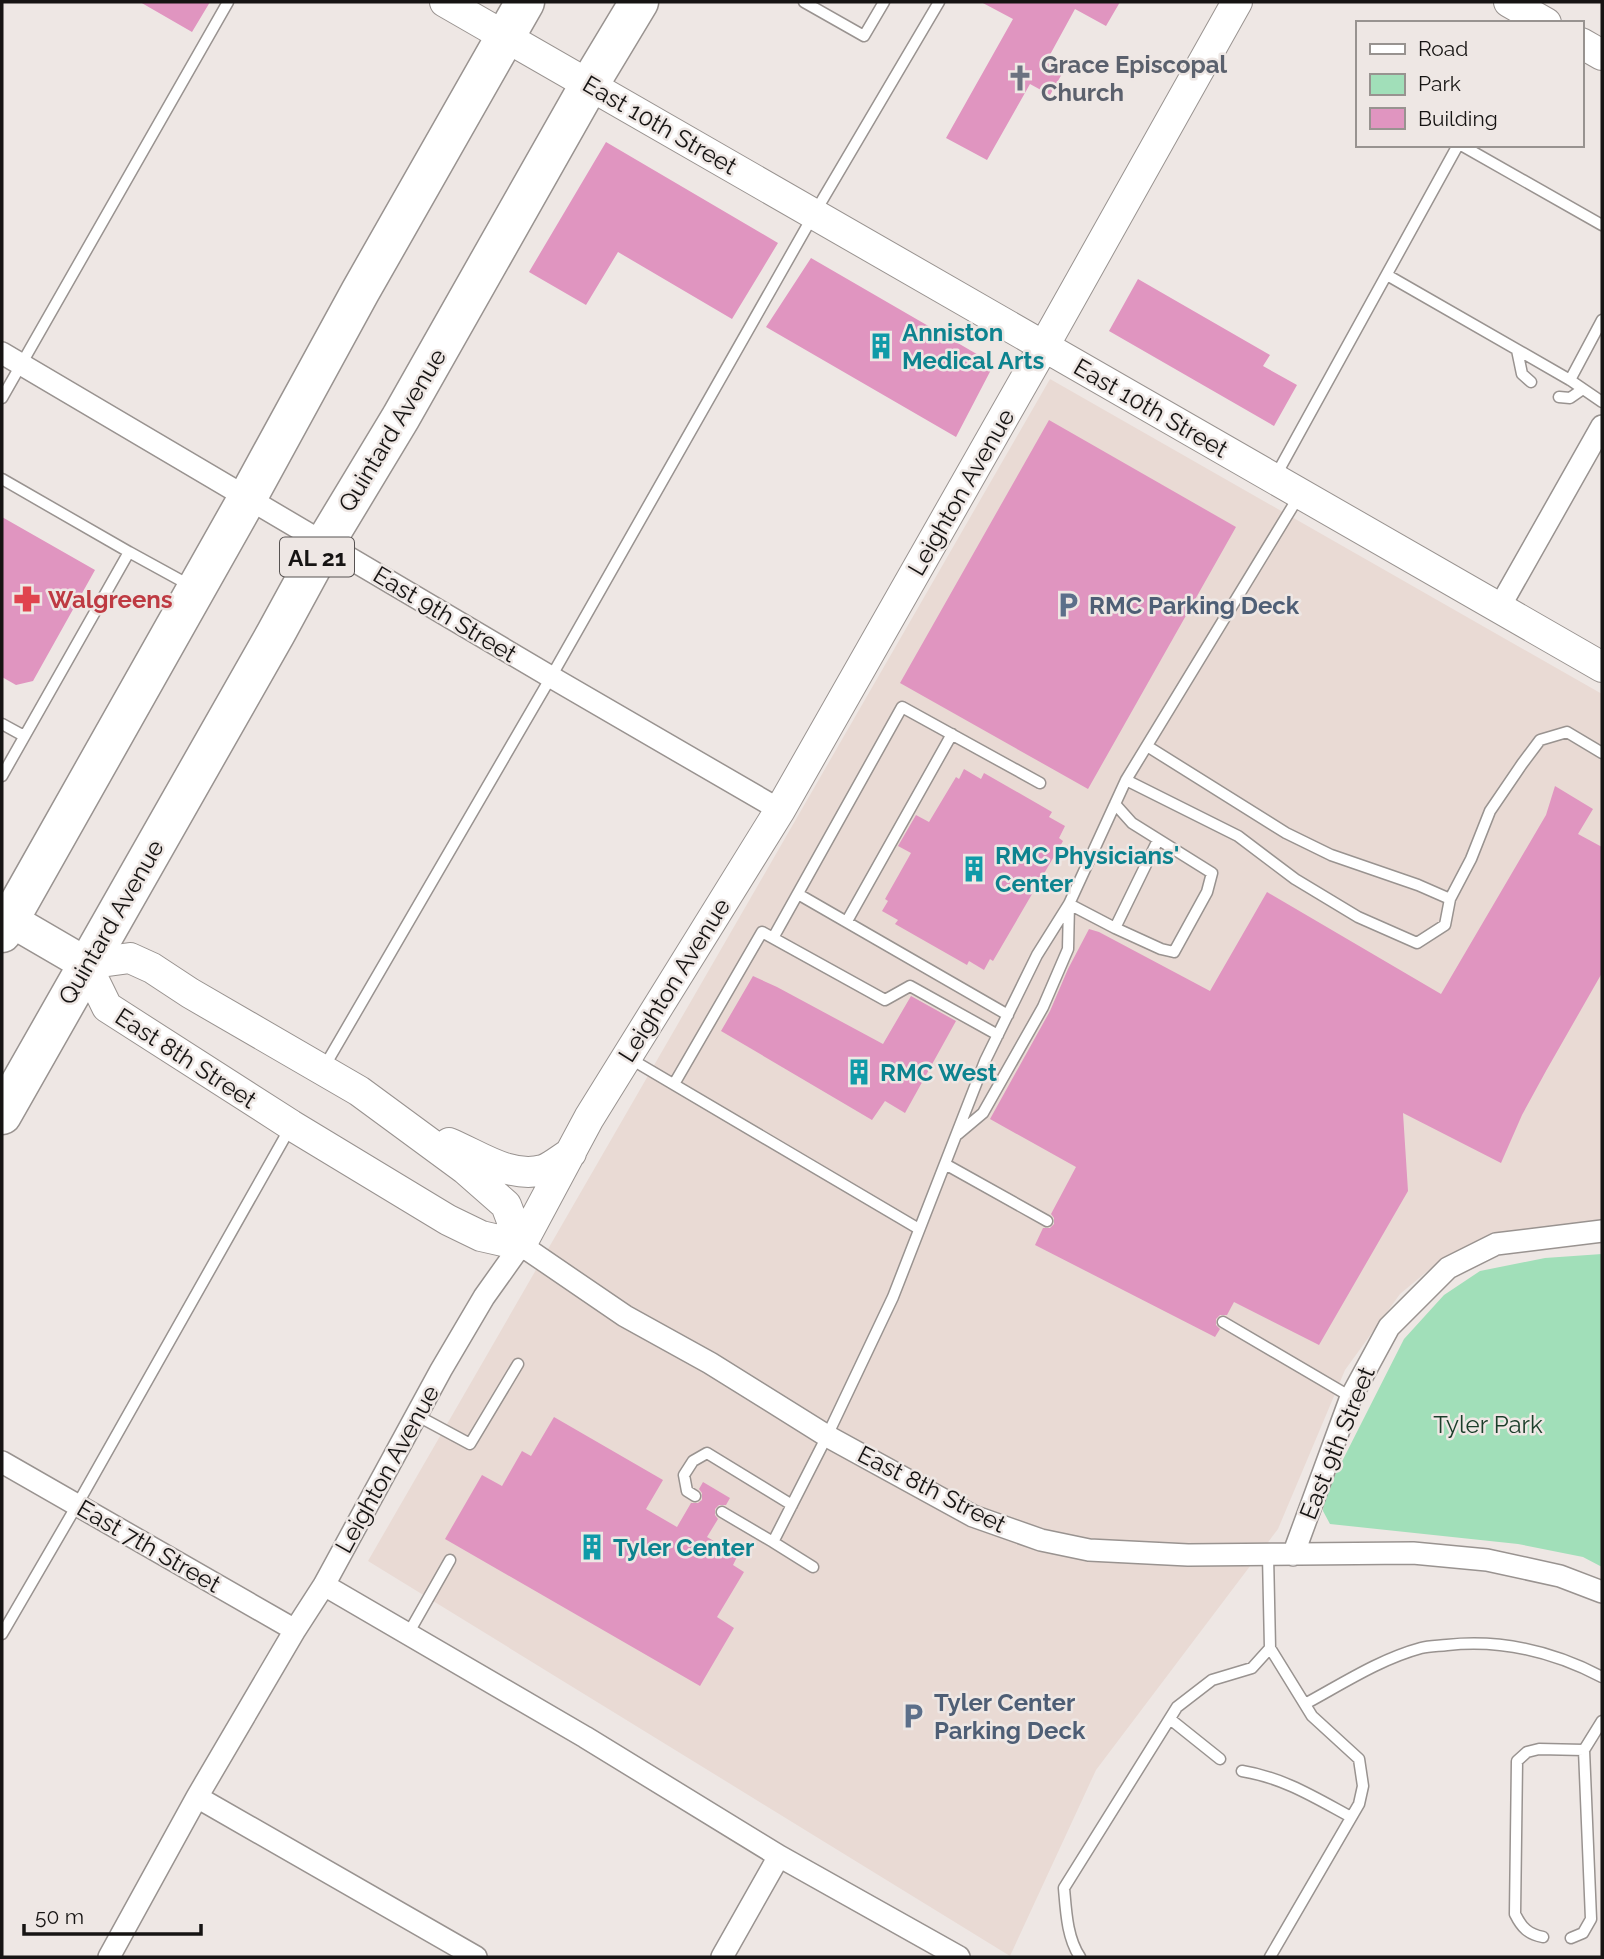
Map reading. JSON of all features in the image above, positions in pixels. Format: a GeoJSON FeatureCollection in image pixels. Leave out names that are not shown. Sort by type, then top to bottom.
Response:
{"type":"FeatureCollection","features":[{"type":"Feature","properties":{"kind":"highway"},"geometry":{"type":"LineString","coordinates":[[4,923],[248,497],[367,280],[525,2]]}},
{"type":"Feature","properties":{"kind":"highway","name":"Quintard Avenue"},"geometry":{"type":"LineString","coordinates":[[2,1115],[325,543],[401,417],[639,2]]}},
{"type":"Feature","properties":{"kind":"main road"},"geometry":{"type":"LineString","coordinates":[[4,923],[86,964]]}},
{"type":"Feature","properties":{"kind":"street","name":"East 10th Street"},"geometry":{"type":"LineString","coordinates":[[445,2],[1602,667]]}},
{"type":"Feature","properties":{"kind":"street","name":"Leighton Avenue"},"geometry":{"type":"LineString","coordinates":[[108,1957],[197,1797],[324,1585],[416,1415],[484,1297],[521,1245],[589,1118],[780,810],[1237,2]]}},
{"type":"Feature","properties":{"kind":"street"},"geometry":{"type":"LineString","coordinates":[[1583,44],[1602,55]]}},
{"type":"Feature","properties":{"kind":"street","name":"East 9th Street"},"geometry":{"type":"LineString","coordinates":[[2,353],[780,810]]}},
{"type":"Feature","properties":{"kind":"street"},"geometry":{"type":"LineString","coordinates":[[1499,608],[1602,426]]}},
{"type":"Feature","properties":{"kind":"street"},"geometry":{"type":"LineString","coordinates":[[86,964],[130,958],[152,968],[359,1091],[465,1169],[506,1205],[521,1245]]}},
{"type":"Feature","properties":{"kind":"street","name":"East 8th Street"},"geometry":{"type":"LineString","coordinates":[[86,964],[107,1007],[291,1125],[448,1220],[481,1236],[521,1245],[625,1316],[710,1363],[827,1436],[973,1516],[1041,1540],[1089,1550],[1188,1555],[1413,1553],[1487,1560],[1560,1576],[1602,1592]]}},
{"type":"Feature","properties":{"kind":"street"},"geometry":{"type":"LineString","coordinates":[[399,1121],[514,1171],[545,1170],[571,1153]]}},
{"type":"Feature","properties":{"kind":"street","name":"East 9th Street"},"geometry":{"type":"LineString","coordinates":[[1293,1555],[1351,1397],[1389,1327],[1448,1268],[1496,1244],[1602,1231]]}},
{"type":"Feature","properties":{"kind":"street","name":"East 7th Street"},"geometry":{"type":"LineString","coordinates":[[2,1462],[295,1630]]}},
{"type":"Feature","properties":{"kind":"street"},"geometry":{"type":"LineString","coordinates":[[324,1585],[585,1737],[779,1856],[959,1957]]}},
{"type":"Feature","properties":{"kind":"street"},"geometry":{"type":"LineString","coordinates":[[197,1797],[476,1957]]}},
{"type":"Feature","properties":{"kind":"street"},"geometry":{"type":"LineString","coordinates":[[722,1957],[779,1856]]}},
{"type":"Feature","properties":{"kind":"lane"},"geometry":{"type":"LineString","coordinates":[[2,398],[228,2]]}},
{"type":"Feature","properties":{"kind":"lane"},"geometry":{"type":"LineString","coordinates":[[804,2],[864,36],[884,2]]}},
{"type":"Feature","properties":{"kind":"lane"},"geometry":{"type":"LineString","coordinates":[[323,1070],[551,677],[814,214],[939,2]]}},
{"type":"Feature","properties":{"kind":"lane"},"geometry":{"type":"LineString","coordinates":[[1274,478],[1459,147]]}},
{"type":"Feature","properties":{"kind":"lane"},"geometry":{"type":"LineString","coordinates":[[1464,147],[1602,225]]}},
{"type":"Feature","properties":{"kind":"lane"},"geometry":{"type":"LineString","coordinates":[[1387,275],[1570,380],[1602,402]]}},
{"type":"Feature","properties":{"kind":"lane"},"geometry":{"type":"LineString","coordinates":[[1570,380],[1602,320]]}},
{"type":"Feature","properties":{"kind":"lane"},"geometry":{"type":"LineString","coordinates":[[1517,350],[1522,374],[1531,382]]}},
{"type":"Feature","properties":{"kind":"lane"},"geometry":{"type":"LineString","coordinates":[[1559,397],[1570,398],[1583,389]]}},
{"type":"Feature","properties":{"kind":"lane"},"geometry":{"type":"LineString","coordinates":[[2,479],[195,589]]}},
{"type":"Feature","properties":{"kind":"lane"},"geometry":{"type":"LineString","coordinates":[[774,1542],[893,1297],[985,1061],[1007,1015],[1037,956],[1069,904],[1126,780],[1300,494]]}},
{"type":"Feature","properties":{"kind":"lane"},"geometry":{"type":"LineString","coordinates":[[2,776],[129,552]]}},
{"type":"Feature","properties":{"kind":"lane"},"geometry":{"type":"LineString","coordinates":[[773,938],[902,707],[1040,783]]}},
{"type":"Feature","properties":{"kind":"lane"},"geometry":{"type":"LineString","coordinates":[[2,724],[24,736]]}},
{"type":"Feature","properties":{"kind":"lane"},"geometry":{"type":"LineString","coordinates":[[1126,780],[1238,836],[1295,879],[1358,917],[1417,943],[1445,925],[1450,899],[1471,859],[1490,811],[1540,740],[1567,732],[1602,753]]}},
{"type":"Feature","properties":{"kind":"lane"},"geometry":{"type":"LineString","coordinates":[[847,921],[951,734]]}},
{"type":"Feature","properties":{"kind":"lane"},"geometry":{"type":"LineString","coordinates":[[1147,746],[1286,833],[1331,855],[1450,899]]}},
{"type":"Feature","properties":{"kind":"lane"},"geometry":{"type":"LineString","coordinates":[[1069,904],[1161,949],[1174,951],[1207,892],[1212,873],[1132,823],[1115,804]]}},
{"type":"Feature","properties":{"kind":"lane"},"geometry":{"type":"LineString","coordinates":[[1115,928],[1158,840]]}},
{"type":"Feature","properties":{"kind":"lane"},"geometry":{"type":"LineString","coordinates":[[798,894],[1007,1015]]}},
{"type":"Feature","properties":{"kind":"lane"},"geometry":{"type":"LineString","coordinates":[[956,1135],[983,1113],[1043,1007],[1068,949],[1069,904]]}},
{"type":"Feature","properties":{"kind":"lane"},"geometry":{"type":"LineString","coordinates":[[674,1084],[762,932],[885,1000],[911,986],[998,1035]]}},
{"type":"Feature","properties":{"kind":"lane"},"geometry":{"type":"LineString","coordinates":[[627,1057],[919,1229]]}},
{"type":"Feature","properties":{"kind":"lane"},"geometry":{"type":"LineString","coordinates":[[2,1634],[291,1125]]}},
{"type":"Feature","properties":{"kind":"lane"},"geometry":{"type":"LineString","coordinates":[[944,1164],[1047,1221]]}},
{"type":"Feature","properties":{"kind":"lane"},"geometry":{"type":"LineString","coordinates":[[1223,1322],[1351,1397]]}},
{"type":"Feature","properties":{"kind":"lane"},"geometry":{"type":"LineString","coordinates":[[416,1415],[470,1444],[518,1364]]}},
{"type":"Feature","properties":{"kind":"lane"},"geometry":{"type":"LineString","coordinates":[[695,1496],[687,1491],[684,1475],[693,1461],[707,1453],[792,1505]]}},
{"type":"Feature","properties":{"kind":"lane"},"geometry":{"type":"LineString","coordinates":[[722,1512],[813,1567]]}},
{"type":"Feature","properties":{"kind":"lane"},"geometry":{"type":"LineString","coordinates":[[1268,1555],[1270,1648],[1312,1716],[1359,1759],[1363,1786],[1359,1804],[1270,1957]]}},
{"type":"Feature","properties":{"kind":"lane"},"geometry":{"type":"LineString","coordinates":[[408,1634],[450,1560]]}},
{"type":"Feature","properties":{"kind":"lane"},"geometry":{"type":"LineString","coordinates":[[1305,1704],[1377,1665],[1421,1648],[1472,1642],[1526,1648],[1576,1664],[1602,1677]]}},
{"type":"Feature","properties":{"kind":"lane"},"geometry":{"type":"LineString","coordinates":[[1080,1957],[1074,1949],[1066,1915],[1064,1888],[1177,1707],[1212,1680],[1252,1668],[1270,1648]]}},
{"type":"Feature","properties":{"kind":"lane"},"geometry":{"type":"LineString","coordinates":[[1170,1719],[1220,1759]]}},
{"type":"Feature","properties":{"kind":"lane"},"geometry":{"type":"LineString","coordinates":[[1571,1938],[1583,1933],[1591,1919],[1584,1750],[1602,1721]]}},
{"type":"Feature","properties":{"kind":"lane"},"geometry":{"type":"LineString","coordinates":[[1543,1937],[1531,1934],[1521,1926],[1515,1914],[1517,1761],[1527,1752],[1539,1749],[1584,1750]]}},
{"type":"Feature","properties":{"kind":"lane"},"geometry":{"type":"LineString","coordinates":[[1242,1771],[1266,1775],[1291,1785],[1351,1817]]}},
{"type":"Feature","properties":{"kind":"shaded area"},"geometry":{"type":"Polygon","coordinates":[[[1050,379],[1602,694],[1602,1223],[1508,1235],[1442,1259],[1400,1294],[1345,1370],[1278,1529],[1096,1770],[1010,1956],[368,1561],[1050,379]]]}},
{"type":"Feature","properties":{"kind":"green space","name":"Tyler Park"},"geometry":{"type":"Polygon","coordinates":[[[1602,1254],[1602,1567],[1583,1557],[1518,1544],[1330,1524],[1323,1511],[1324,1497],[1404,1339],[1444,1295],[1480,1271],[1545,1258],[1602,1254]]]}},
{"type":"Feature","properties":{"kind":"building"},"geometry":{"type":"Polygon","coordinates":[[[140,2],[210,2],[192,32],[140,2]]]}},
{"type":"Feature","properties":{"kind":"building","name":"Grace Episcopal Church"},"geometry":{"type":"Polygon","coordinates":[[[981,2],[1120,2],[1106,26],[1075,9],[1046,62],[1063,72],[1050,95],[1030,84],[987,160],[946,138],[1013,19],[981,2]]]}},
{"type":"Feature","properties":{"kind":"building"},"geometry":{"type":"Polygon","coordinates":[[[606,142],[778,243],[732,319],[618,252],[586,305],[529,272],[606,142]]]}},
{"type":"Feature","properties":{"kind":"building","name":"Anniston Medical Arts"},"geometry":{"type":"Polygon","coordinates":[[[811,258],[994,364],[956,437],[766,327],[811,258]]]}},
{"type":"Feature","properties":{"kind":"building"},"geometry":{"type":"Polygon","coordinates":[[[1138,279],[1270,355],[1263,366],[1297,385],[1274,426],[1109,331],[1138,279]]]}},
{"type":"Feature","properties":{"kind":"building","name":"RMC Parking Deck"},"geometry":{"type":"Polygon","coordinates":[[[1049,420],[1236,527],[1088,789],[900,683],[1049,420]]]}},
{"type":"Feature","properties":{"kind":"building","name":"Walgreens"},"geometry":{"type":"Polygon","coordinates":[[[2,517],[95,570],[33,681],[16,685],[2,677],[2,517]]]}},
{"type":"Feature","properties":{"kind":"building","name":"RMC Physicians' Center"},"geometry":{"type":"Polygon","coordinates":[[[964,769],[981,779],[984,773],[1052,812],[1049,817],[1065,826],[1059,838],[1063,841],[993,961],[990,959],[984,970],[969,961],[967,965],[895,924],[898,920],[882,911],[888,901],[885,899],[911,853],[898,846],[916,815],[929,822],[956,777],[959,779],[964,769]]]}},
{"type":"Feature","properties":{"kind":"building"},"geometry":{"type":"Polygon","coordinates":[[[1555,786],[1593,809],[1578,834],[1602,847],[1602,973],[1522,1115],[1501,1163],[1403,1113],[1408,1191],[1319,1345],[1234,1302],[1227,1315],[1220,1315],[1216,1319],[1216,1325],[1220,1329],[1215,1337],[1035,1245],[1043,1228],[1050,1228],[1054,1224],[1051,1214],[1076,1167],[990,1119],[1050,1011],[1089,929],[1210,991],[1267,892],[1441,994],[1546,815],[1555,786]]]}},
{"type":"Feature","properties":{"kind":"building","name":"RMC West"},"geometry":{"type":"Polygon","coordinates":[[[753,976],[883,1044],[911,996],[956,1021],[905,1113],[885,1101],[872,1120],[721,1031],[753,976]]]}},
{"type":"Feature","properties":{"kind":"building","name":"Tyler Center"},"geometry":{"type":"Polygon","coordinates":[[[554,1417],[663,1480],[646,1509],[677,1527],[691,1503],[702,1500],[699,1489],[703,1482],[730,1498],[726,1505],[719,1505],[715,1509],[718,1519],[707,1537],[738,1555],[733,1565],[744,1572],[717,1617],[734,1628],[700,1686],[445,1539],[482,1475],[502,1486],[522,1451],[531,1456],[554,1417]]]}},
{"type":"Feature","properties":{"kind":"place","name":"Grace Episcopal Church"},"geometry":{"type":"Point","coordinates":[1020,78]}},
{"type":"Feature","properties":{"kind":"place","name":"Anniston Medical Arts"},"geometry":{"type":"Point","coordinates":[881,346]}},
{"type":"Feature","properties":{"kind":"place","name":"Walgreens"},"geometry":{"type":"Point","coordinates":[27,599]}},
{"type":"Feature","properties":{"kind":"place","name":"RMC Parking Deck"},"geometry":{"type":"Point","coordinates":[1068,605]}},
{"type":"Feature","properties":{"kind":"place","name":"RMC Physicians' Center"},"geometry":{"type":"Point","coordinates":[974,869]}},
{"type":"Feature","properties":{"kind":"place","name":"RMC West"},"geometry":{"type":"Point","coordinates":[859,1072]}},
{"type":"Feature","properties":{"kind":"place","name":"Tyler Center"},"geometry":{"type":"Point","coordinates":[592,1547]}},
{"type":"Feature","properties":{"kind":"place","name":"Tyler Center Parking Deck"},"geometry":{"type":"Point","coordinates":[913,1716]}}]}
